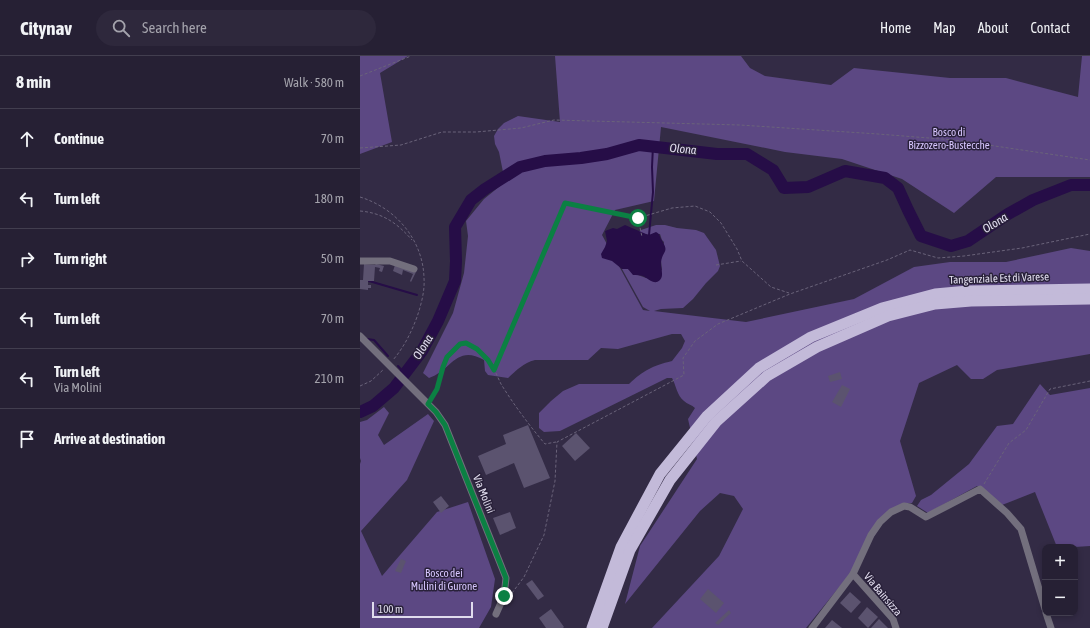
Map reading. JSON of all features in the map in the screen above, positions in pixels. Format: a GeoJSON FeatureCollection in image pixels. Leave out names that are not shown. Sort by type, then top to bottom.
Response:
{"type":"FeatureCollection","features":[{"type":"Feature","properties":{"kind":"highway","name":"Tangenziale Est di Varese"},"geometry":{"type":"LineString","coordinates":[[592,628],[621,547],[660,474],[707,416],[760,368],[811,336],[882,308],[935,294],[968,291],[1090,289]]}},
{"type":"Feature","properties":{"kind":"highway","name":"Tangenziale Est di Varese"},"geometry":{"type":"LineString","coordinates":[[602,628],[630,550],[670,480],[716,422],[767,376],[817,347],[888,316],[935,304],[971,301],[1090,300]]}},
{"type":"Feature","properties":{"kind":"street"},"geometry":{"type":"LineString","coordinates":[[360,261],[390,261],[414,269]]}},
{"type":"Feature","properties":{"kind":"street","name":"Via Molini"},"geometry":{"type":"LineString","coordinates":[[360,336],[436,412],[445,425],[506,578],[504,596],[496,614]]}},
{"type":"Feature","properties":{"kind":"street"},"geometry":{"type":"LineString","coordinates":[[812,628],[852,574],[871,535],[880,522],[892,512],[904,506],[910,507],[926,517],[980,489],[1007,513],[1021,530],[1042,599]]}},
{"type":"Feature","properties":{"kind":"street","name":"Via Bainsizza"},"geometry":{"type":"LineString","coordinates":[[852,574],[893,619],[896,628]]}},
{"type":"Feature","properties":{"kind":"street"},"geometry":{"type":"LineString","coordinates":[[1047,616],[1051,628]]}},
{"type":"Feature","properties":{"kind":"path"},"geometry":{"type":"LineString","coordinates":[[360,76],[411,56]]}},
{"type":"Feature","properties":{"kind":"path"},"geometry":{"type":"LineString","coordinates":[[360,148],[400,145],[442,132],[476,132],[521,128],[554,120],[740,125],[878,134],[954,140],[1090,160]]}},
{"type":"Feature","properties":{"kind":"path"},"geometry":{"type":"LineString","coordinates":[[494,370],[565,203],[638,218],[672,208],[695,206],[710,212],[721,223],[742,260],[771,286],[790,294]]}},
{"type":"Feature","properties":{"kind":"path"},"geometry":{"type":"LineString","coordinates":[[360,211],[382,215],[396,224],[414,242]]}},
{"type":"Feature","properties":{"kind":"path"},"geometry":{"type":"LineString","coordinates":[[638,218],[642,237]]}},
{"type":"Feature","properties":{"kind":"path"},"geometry":{"type":"LineString","coordinates":[[428,404],[437,389],[447,357],[460,344],[466,343],[477,349],[488,360],[522,416],[545,444],[557,442],[684,375],[683,358],[695,341],[718,324],[790,294],[887,260],[910,250],[938,258],[964,256],[1022,248],[1090,234]]}},
{"type":"Feature","properties":{"kind":"path"},"geometry":{"type":"LineString","coordinates":[[716,265],[742,260]]}},
{"type":"Feature","properties":{"kind":"path"},"geometry":{"type":"LineString","coordinates":[[360,386],[380,375],[388,365]]}},
{"type":"Feature","properties":{"kind":"path"},"geometry":{"type":"LineString","coordinates":[[980,489],[1009,444],[1026,430],[1050,389],[1090,381]]}},
{"type":"Feature","properties":{"kind":"path"},"geometry":{"type":"LineString","coordinates":[[510,596],[524,577],[544,535],[555,481],[557,442]]}},
{"type":"Feature","properties":{"kind":"green space"},"geometry":{"type":"Polygon","coordinates":[[[360,56],[408,56],[380,73],[392,142],[360,154],[360,56]]]}},
{"type":"Feature","properties":{"kind":"green space","name":"Bosco di Bizzozero-Bustecche"},"geometry":{"type":"Polygon","coordinates":[[[555,56],[741,56],[750,68],[765,76],[831,85],[854,68],[950,78],[1006,78],[1078,97],[1082,56],[1090,56],[1090,177],[996,177],[954,213],[902,179],[842,159],[785,152],[661,127],[654,201],[615,210],[602,235],[643,310],[650,311],[643,307],[622,269],[628,269],[646,278],[662,270],[661,260],[664,242],[660,234],[649,235],[638,232],[656,225],[665,225],[696,230],[704,233],[716,250],[720,266],[718,271],[683,308],[661,309],[654,311],[746,322],[854,299],[914,267],[950,262],[1006,262],[1071,248],[1090,251],[1090,354],[997,370],[983,379],[971,379],[957,365],[919,383],[900,441],[916,496],[912,503],[904,503],[891,510],[849,575],[806,628],[652,628],[719,556],[743,509],[734,496],[720,493],[700,511],[625,604],[640,546],[697,459],[688,419],[695,408],[682,399],[672,378],[667,378],[560,431],[544,432],[539,428],[539,413],[563,391],[579,384],[629,384],[649,369],[672,361],[682,348],[685,341],[681,334],[672,334],[618,349],[601,348],[588,360],[531,361],[508,378],[488,375],[485,371],[484,360],[467,355],[454,360],[437,375],[429,378],[423,373],[453,313],[464,273],[468,236],[466,221],[484,199],[505,182],[494,136],[504,123],[518,116],[560,122],[555,56]]]}},
{"type":"Feature","properties":{"kind":"green space"},"geometry":{"type":"Polygon","coordinates":[[[1040,384],[1050,395],[1090,388],[1090,546],[1078,547],[1078,544],[1056,544],[1035,492],[1002,505],[985,490],[977,486],[928,513],[917,506],[921,500],[931,495],[969,464],[997,426],[1013,424],[1040,384]]]}},
{"type":"Feature","properties":{"kind":"green space","name":"Bosco dei Mulini di Gurone"},"geometry":{"type":"Polygon","coordinates":[[[384,407],[389,413],[378,435],[384,445],[428,414],[434,421],[407,480],[361,531],[382,576],[437,512],[468,502],[495,579],[491,607],[479,628],[360,628],[360,422],[367,420],[384,407]]]}},
{"type":"Feature","properties":{"kind":"shaded area"},"geometry":{"type":"Polygon","coordinates":[[[625,225],[649,235],[656,232],[658,233],[665,247],[665,251],[661,262],[662,275],[660,280],[657,282],[651,281],[642,276],[633,275],[628,269],[622,269],[612,261],[602,258],[601,254],[607,241],[605,231],[613,228],[617,229],[625,225]]]}},
{"type":"Feature","properties":{"kind":"building"},"geometry":{"type":"Polygon","coordinates":[[[364,264],[384,266],[382,272],[379,271],[380,268],[375,267],[374,281],[368,281],[368,285],[371,285],[371,288],[368,288],[368,290],[360,289],[360,280],[363,280],[364,264]]]}},
{"type":"Feature","properties":{"kind":"building"},"geometry":{"type":"Polygon","coordinates":[[[395,265],[417,270],[411,282],[410,281],[413,274],[403,270],[402,275],[393,271],[395,265]]]}},
{"type":"Feature","properties":{"kind":"building"},"geometry":{"type":"Polygon","coordinates":[[[840,372],[842,379],[830,382],[828,376],[840,372]]]}},
{"type":"Feature","properties":{"kind":"building"},"geometry":{"type":"Polygon","coordinates":[[[842,385],[850,389],[841,407],[832,402],[842,385]]]}},
{"type":"Feature","properties":{"kind":"building"},"geometry":{"type":"Polygon","coordinates":[[[528,425],[550,478],[524,488],[514,463],[486,475],[478,456],[506,444],[503,435],[528,425]]]}},
{"type":"Feature","properties":{"kind":"building"},"geometry":{"type":"Polygon","coordinates":[[[576,433],[590,448],[575,461],[562,446],[576,433]]]}},
{"type":"Feature","properties":{"kind":"building"},"geometry":{"type":"Polygon","coordinates":[[[441,496],[449,506],[441,513],[433,502],[441,496]]]}},
{"type":"Feature","properties":{"kind":"building"},"geometry":{"type":"Polygon","coordinates":[[[510,512],[516,528],[500,535],[493,518],[510,512]]]}},
{"type":"Feature","properties":{"kind":"building"},"geometry":{"type":"Polygon","coordinates":[[[401,559],[406,561],[401,573],[395,571],[401,559]]]}},
{"type":"Feature","properties":{"kind":"building"},"geometry":{"type":"Polygon","coordinates":[[[532,580],[544,596],[538,600],[526,584],[532,580]]]}},
{"type":"Feature","properties":{"kind":"building"},"geometry":{"type":"Polygon","coordinates":[[[708,589],[724,603],[716,613],[700,599],[708,589]]]}},
{"type":"Feature","properties":{"kind":"building"},"geometry":{"type":"Polygon","coordinates":[[[850,592],[861,602],[851,613],[840,603],[850,592]]]}},
{"type":"Feature","properties":{"kind":"building"},"geometry":{"type":"Polygon","coordinates":[[[867,607],[878,617],[868,628],[858,618],[867,607]]]}},
{"type":"Feature","properties":{"kind":"building"},"geometry":{"type":"Polygon","coordinates":[[[551,609],[564,627],[563,628],[546,628],[539,618],[551,609]]]}},
{"type":"Feature","properties":{"kind":"building"},"geometry":{"type":"Polygon","coordinates":[[[729,610],[731,613],[718,625],[715,623],[729,610]]]}},
{"type":"Feature","properties":{"kind":"building"},"geometry":{"type":"Polygon","coordinates":[[[879,619],[888,628],[871,628],[879,619]]]}},
{"type":"Feature","properties":{"kind":"building"},"geometry":{"type":"Polygon","coordinates":[[[832,620],[842,628],[825,628],[832,620]]]}},
{"type":"Feature","properties":{"kind":"waterway","name":"Olona"},"geometry":{"type":"LineString","coordinates":[[360,412],[373,406],[394,388],[422,351],[438,321],[455,281],[455,227],[471,200],[485,189],[520,167],[545,161],[607,154],[639,145],[717,154],[747,154],[773,170],[784,188],[808,187],[845,171],[885,178],[898,188],[921,236],[951,246],[968,241],[1008,214],[1033,200],[1071,185],[1090,185]]}},
{"type":"Feature","properties":{"kind":"waterway"},"geometry":{"type":"LineString","coordinates":[[649,235],[653,192],[653,146]]}},
{"type":"Feature","properties":{"kind":"waterway"},"geometry":{"type":"LineString","coordinates":[[369,281],[417,295]]}},
{"type":"Feature","properties":{"kind":"waterway"},"geometry":{"type":"LineString","coordinates":[[367,339],[374,340],[388,356]]}},
{"type":"Feature","properties":{"kind":"waterway"},"geometry":{"type":"LineString","coordinates":[[398,366],[405,374]]}},
{"type":"Feature","properties":{"kind":"route"},"geometry":{"type":"LineString","coordinates":[[504,596],[506,578],[445,425],[428,404],[437,389],[447,357],[460,344],[466,343],[477,349],[488,360],[494,370],[565,203],[638,218]]}}]}
